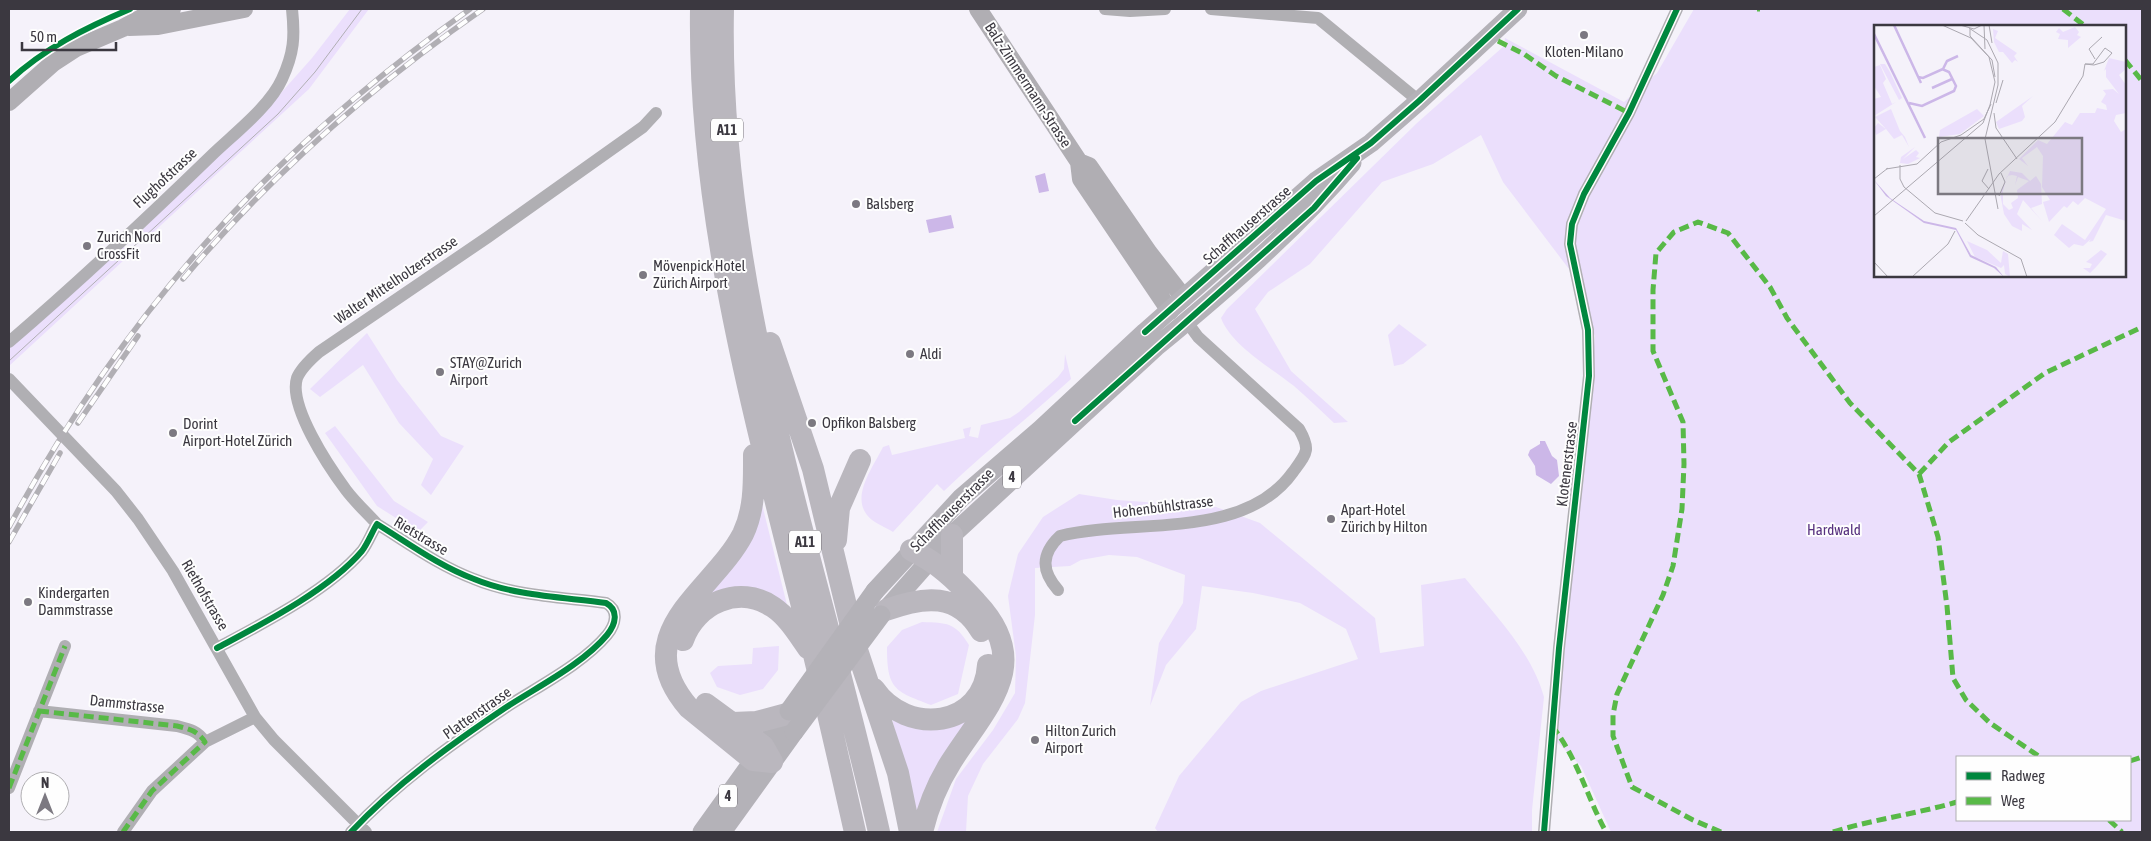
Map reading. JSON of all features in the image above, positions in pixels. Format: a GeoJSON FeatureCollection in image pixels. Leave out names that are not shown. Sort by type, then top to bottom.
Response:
{"type":"FeatureCollection","features":[{"type":"Feature","properties":{"kind":"highway","name":"A11"},"geometry":{"type":"LineString","coordinates":[[701,9],[704,106],[712,191],[735,333],[855,832]]}},
{"type":"Feature","properties":{"kind":"highway","name":"A11"},"geometry":{"type":"LineString","coordinates":[[724,9],[727,133],[740,251],[775,422],[879,832]]}},
{"type":"Feature","properties":{"kind":"highway"},"geometry":{"type":"LineString","coordinates":[[740,251],[813,469],[856,647],[898,773],[910,832]]}},
{"type":"Feature","properties":{"kind":"highway"},"geometry":{"type":"LineString","coordinates":[[753,414],[754,484],[747,524],[728,556],[680,613],[670,634],[667,654],[671,678],[682,699],[698,715],[763,756]]}},
{"type":"Feature","properties":{"kind":"highway"},"geometry":{"type":"LineString","coordinates":[[813,469],[828,475],[841,474],[850,471],[860,460],[839,508],[836,523],[835,564]]}},
{"type":"Feature","properties":{"kind":"highway"},"geometry":{"type":"LineString","coordinates":[[952,535],[952,576]]}},
{"type":"Feature","properties":{"kind":"highway"},"geometry":{"type":"LineString","coordinates":[[920,559],[952,576],[990,618],[1000,638],[1003,666],[998,686],[989,708],[952,761],[932,797],[922,832]]}},
{"type":"Feature","properties":{"kind":"highway"},"geometry":{"type":"LineString","coordinates":[[868,681],[887,704],[900,714],[912,718],[939,720],[963,709],[982,688],[987,676],[989,660],[987,647],[980,629],[958,606],[920,559]]}},
{"type":"Feature","properties":{"kind":"highway"},"geometry":{"type":"LineString","coordinates":[[763,756],[733,723],[698,696],[688,683],[683,670],[681,655],[683,640],[700,613],[712,604],[727,598],[744,597],[762,601],[779,611],[814,656]]}},
{"type":"Feature","properties":{"kind":"highway"},"geometry":{"type":"LineString","coordinates":[[881,605],[928,599],[958,606]]}},
{"type":"Feature","properties":{"kind":"highway"},"geometry":{"type":"LineString","coordinates":[[733,723],[790,719]]}},
{"type":"Feature","properties":{"kind":"main road"},"geometry":{"type":"LineString","coordinates":[[9,102],[53,62],[76,48],[123,28],[149,14],[172,9]]}},
{"type":"Feature","properties":{"kind":"main road"},"geometry":{"type":"LineString","coordinates":[[123,28],[158,26],[244,9]]}},
{"type":"Feature","properties":{"kind":"main road","name":"Balz-Zimmermann-Strasse"},"geometry":{"type":"LineString","coordinates":[[978,9],[1079,162],[1081,179],[1170,311]]}},
{"type":"Feature","properties":{"kind":"main road","name":"Schaffhauserstrasse"},"geometry":{"type":"LineString","coordinates":[[702,832],[881,605],[920,559],[961,498],[1041,429],[1184,298],[1316,181],[1370,143],[1419,101],[1518,9]]}},
{"type":"Feature","properties":{"kind":"main road","name":"Schaffhauserstrasse"},"geometry":{"type":"LineString","coordinates":[[920,559],[952,535],[1156,347],[1187,322],[1314,208],[1370,143]]}},
{"type":"Feature","properties":{"kind":"main road","name":"Balz-Zimmermann-Strasse"},"geometry":{"type":"LineString","coordinates":[[1079,162],[1088,166],[1149,253],[1184,298]]}},
{"type":"Feature","properties":{"kind":"main road"},"geometry":{"type":"LineString","coordinates":[[1184,298],[1187,322]]}},
{"type":"Feature","properties":{"kind":"main road"},"geometry":{"type":"LineString","coordinates":[[1170,311],[1187,322]]}},
{"type":"Feature","properties":{"kind":"main road","name":"Schaffhauserstrasse"},"geometry":{"type":"LineString","coordinates":[[790,719],[881,605]]}},
{"type":"Feature","properties":{"kind":"main road","name":"Schaffhauserstrasse"},"geometry":{"type":"LineString","coordinates":[[722,832],[763,756]]}},
{"type":"Feature","properties":{"kind":"street","name":"Flughofstrasse"},"geometry":{"type":"LineString","coordinates":[[9,342],[172,194],[254,115],[275,91],[283,78],[293,52],[292,9]]}},
{"type":"Feature","properties":{"kind":"street"},"geometry":{"type":"LineString","coordinates":[[1105,9],[1130,11],[1165,9]]}},
{"type":"Feature","properties":{"kind":"street"},"geometry":{"type":"LineString","coordinates":[[1211,9],[1320,13],[1419,101]]}},
{"type":"Feature","properties":{"kind":"street","name":"Klotenerstrasse"},"geometry":{"type":"LineString","coordinates":[[1544,832],[1547,772],[1559,648],[1589,376],[1588,330],[1571,253],[1570,233],[1577,209],[1630,113],[1677,9]]}},
{"type":"Feature","properties":{"kind":"street","name":"Walter Mittelholzerstrasse"},"geometry":{"type":"LineString","coordinates":[[377,524],[346,490],[318,446],[298,404],[297,378],[307,363],[319,352],[488,237],[643,127],[656,113]]}},
{"type":"Feature","properties":{"kind":"street","name":"Hohenbühlstrasse"},"geometry":{"type":"LineString","coordinates":[[1058,590],[1049,580],[1045,561],[1051,545],[1060,536],[1217,518],[1242,510],[1266,498],[1290,478],[1306,454],[1307,443],[1299,428],[1198,337],[1187,322]]}},
{"type":"Feature","properties":{"kind":"street","name":"Riethofstrasse"},"geometry":{"type":"LineString","coordinates":[[9,379],[116,491],[138,519],[173,571],[256,717],[274,740],[358,830]]}},
{"type":"Feature","properties":{"kind":"street","name":"Rietstrasse"},"geometry":{"type":"LineString","coordinates":[[217,648],[288,608],[332,577],[362,550],[377,524],[453,570],[472,579],[518,592],[606,603],[612,606],[615,616]]}},
{"type":"Feature","properties":{"kind":"street","name":"Plattenstrasse"},"geometry":{"type":"LineString","coordinates":[[358,830],[416,770],[480,724],[584,656],[608,634],[615,616]]}},
{"type":"Feature","properties":{"kind":"street"},"geometry":{"type":"LineString","coordinates":[[9,788],[65,646]]}},
{"type":"Feature","properties":{"kind":"street","name":"Dammstrasse"},"geometry":{"type":"LineString","coordinates":[[39,711],[177,726],[191,729],[201,736],[205,742]]}},
{"type":"Feature","properties":{"kind":"street"},"geometry":{"type":"LineString","coordinates":[[123,832],[152,791],[205,742],[256,717]]}},
{"type":"Feature","properties":{"kind":"green space"},"geometry":{"type":"Polygon","coordinates":[[[350,9],[369,9],[309,89],[147,238],[141,231],[272,103],[312,58],[350,9]]]}},
{"type":"Feature","properties":{"kind":"green space","name":"Hardwald"},"geometry":{"type":"Polygon","coordinates":[[[1694,9],[2142,9],[2142,832],[1611,832],[1581,766],[1556,741],[1595,336],[1572,273],[1503,182],[1481,135],[1433,164],[1382,182],[1310,264],[1268,292],[1255,309],[1291,371],[1348,422],[1334,423],[1294,386],[1242,347],[1226,328],[1221,318],[1227,309],[1417,123],[1504,46],[1505,38],[1624,102],[1657,73],[1694,9]]]}},
{"type":"Feature","properties":{"kind":"green space"},"geometry":{"type":"Polygon","coordinates":[[[124,243],[124,260],[9,366],[9,348],[124,243]]]}},
{"type":"Feature","properties":{"kind":"green space"},"geometry":{"type":"Polygon","coordinates":[[[1399,324],[1427,345],[1403,364],[1394,366],[1388,335],[1399,324]]]}},
{"type":"Feature","properties":{"kind":"green space"},"geometry":{"type":"Polygon","coordinates":[[[367,333],[397,380],[441,436],[464,446],[431,495],[421,485],[433,459],[399,423],[363,365],[320,397],[310,389],[367,333]]]}},
{"type":"Feature","properties":{"kind":"green space"},"geometry":{"type":"Polygon","coordinates":[[[1065,354],[1071,379],[944,491],[937,484],[893,532],[869,518],[861,499],[866,481],[883,447],[889,445],[892,455],[965,438],[963,429],[971,427],[969,436],[978,438],[981,425],[1010,418],[1058,377],[1064,369],[1065,354]]]}},
{"type":"Feature","properties":{"kind":"green space"},"geometry":{"type":"Polygon","coordinates":[[[335,426],[394,501],[428,522],[418,532],[377,506],[325,433],[335,426]]]}},
{"type":"Feature","properties":{"kind":"green space"},"geometry":{"type":"Polygon","coordinates":[[[1079,494],[1117,500],[1216,507],[1260,523],[1375,618],[1380,653],[1424,646],[1421,585],[1465,578],[1511,634],[1531,664],[1544,697],[1532,810],[1532,832],[1158,832],[1155,828],[1179,776],[1241,702],[1261,691],[1358,659],[1346,629],[1300,603],[1253,593],[1202,586],[1196,629],[1166,665],[1150,706],[1159,643],[1183,603],[1185,575],[1137,557],[1109,555],[1081,560],[1070,566],[1035,568],[1035,615],[1025,703],[1018,719],[983,764],[968,796],[966,832],[937,832],[956,779],[993,730],[1015,693],[1016,656],[1008,596],[1018,554],[1043,517],[1079,494]]]}},
{"type":"Feature","properties":{"kind":"green space"},"geometry":{"type":"Polygon","coordinates":[[[761,500],[789,613],[699,599],[761,500]]]}},
{"type":"Feature","properties":{"kind":"green space"},"geometry":{"type":"Polygon","coordinates":[[[922,622],[950,625],[964,637],[969,645],[958,694],[931,705],[901,692],[895,686],[891,680],[887,661],[887,647],[902,630],[922,622]]]}},
{"type":"Feature","properties":{"kind":"green space"},"geometry":{"type":"Polygon","coordinates":[[[779,646],[778,670],[763,689],[740,695],[717,687],[710,673],[718,666],[752,664],[753,648],[779,646]]]}},
{"type":"Feature","properties":{"kind":"green space"},"geometry":{"type":"Polygon","coordinates":[[[972,711],[917,818],[891,715],[972,711]]]}},
{"type":"Feature","properties":{"kind":"shaded area"},"geometry":{"type":"Polygon","coordinates":[[[1045,173],[1049,191],[1039,193],[1035,176],[1045,173]]]}},
{"type":"Feature","properties":{"kind":"shaded area"},"geometry":{"type":"Polygon","coordinates":[[[951,215],[954,228],[929,233],[926,220],[951,215]]]}},
{"type":"Feature","properties":{"kind":"shaded area"},"geometry":{"type":"Polygon","coordinates":[[[1540,441],[1545,441],[1552,456],[1557,460],[1559,476],[1551,484],[1536,475],[1535,466],[1528,455],[1530,450],[1540,444],[1540,441]]]}},
{"type":"Feature","properties":{"kind":"tram line"},"geometry":{"type":"LineString","coordinates":[[9,361],[278,114],[315,72],[362,9]]}},
{"type":"Feature","properties":{"kind":"railway"},"geometry":{"type":"LineString","coordinates":[[9,527],[54,448],[102,374],[154,305],[208,240],[267,178],[330,119],[398,63],[470,9]]}},
{"type":"Feature","properties":{"kind":"railway"},"geometry":{"type":"LineString","coordinates":[[183,279],[251,204],[324,134],[402,69],[483,9]]}},
{"type":"Feature","properties":{"kind":"railway"},"geometry":{"type":"LineString","coordinates":[[78,423],[138,336]]}},
{"type":"Feature","properties":{"kind":"railway"},"geometry":{"type":"LineString","coordinates":[[9,542],[60,453]]}},
{"type":"Feature","properties":{"kind":"marked path"},"geometry":{"type":"LineString","coordinates":[[2063,9],[2084,25]]}},
{"type":"Feature","properties":{"kind":"marked path"},"geometry":{"type":"LineString","coordinates":[[1498,41],[1524,54],[1556,76],[1629,113]]}},
{"type":"Feature","properties":{"kind":"marked path"},"geometry":{"type":"LineString","coordinates":[[2126,61],[2142,81]]}},
{"type":"Feature","properties":{"kind":"marked path"},"geometry":{"type":"LineString","coordinates":[[1721,832],[1693,820],[1632,787],[1613,736],[1613,715],[1617,694],[1663,595],[1673,566],[1682,509],[1683,422],[1653,351],[1653,290],[1656,253],[1674,232],[1698,222],[1728,233],[1770,287],[1787,318],[1850,403],[1919,474],[1938,537],[1947,606],[1953,678],[1966,700],[1990,723],[2039,756]]}},
{"type":"Feature","properties":{"kind":"marked path"},"geometry":{"type":"LineString","coordinates":[[1919,474],[1949,442],[2045,373],[2142,327]]}},
{"type":"Feature","properties":{"kind":"marked path"},"geometry":{"type":"LineString","coordinates":[[9,788],[65,646]]}},
{"type":"Feature","properties":{"kind":"marked path"},"geometry":{"type":"LineString","coordinates":[[39,711],[177,726],[189,729],[205,742],[152,791],[123,832]]}},
{"type":"Feature","properties":{"kind":"marked path"},"geometry":{"type":"LineString","coordinates":[[1552,726],[1575,764],[1606,832]]}},
{"type":"Feature","properties":{"kind":"marked path"},"geometry":{"type":"LineString","coordinates":[[2131,761],[2142,757]]}},
{"type":"Feature","properties":{"kind":"marked path"},"geometry":{"type":"LineString","coordinates":[[1833,832],[1956,802]]}},
{"type":"Feature","properties":{"kind":"marked path"},"geometry":{"type":"LineString","coordinates":[[2110,821],[2122,832]]}},
{"type":"Feature","properties":{"kind":"cycle path"},"geometry":{"type":"LineString","coordinates":[[9,81],[37,58],[66,40],[130,9]]}},
{"type":"Feature","properties":{"kind":"cycle path"},"geometry":{"type":"LineString","coordinates":[[1145,332],[1316,181],[1371,143],[1518,9]]}},
{"type":"Feature","properties":{"kind":"cycle path"},"geometry":{"type":"LineString","coordinates":[[1544,832],[1559,648],[1589,376],[1588,330],[1570,244],[1572,224],[1584,194],[1629,113],[1677,9]]}},
{"type":"Feature","properties":{"kind":"cycle path"},"geometry":{"type":"LineString","coordinates":[[1075,421],[1314,208],[1357,158]]}},
{"type":"Feature","properties":{"kind":"cycle path"},"geometry":{"type":"LineString","coordinates":[[217,648],[294,605],[332,579],[362,551],[377,524],[448,568],[490,585],[539,595],[606,603],[613,609],[614,622],[610,631],[597,646],[573,665],[505,708],[444,751],[405,781],[351,832]]}},
{"type":"Feature","properties":{"kind":"place","name":"Kloten-Milano"},"geometry":{"type":"Point","coordinates":[1584,35]}},
{"type":"Feature","properties":{"kind":"place","name":"Balsberg"},"geometry":{"type":"Point","coordinates":[856,204]}},
{"type":"Feature","properties":{"kind":"place","name":"Zurich Nord CrossFit"},"geometry":{"type":"Point","coordinates":[87,246]}},
{"type":"Feature","properties":{"kind":"place","name":"Mövenpick Hotel Zürich Airport"},"geometry":{"type":"Point","coordinates":[643,275]}},
{"type":"Feature","properties":{"kind":"place","name":"Aldi"},"geometry":{"type":"Point","coordinates":[910,354]}},
{"type":"Feature","properties":{"kind":"place","name":"STAY@Zurich Airport"},"geometry":{"type":"Point","coordinates":[440,372]}},
{"type":"Feature","properties":{"kind":"place","name":"Opfikon Balsberg"},"geometry":{"type":"Point","coordinates":[812,423]}},
{"type":"Feature","properties":{"kind":"place","name":"Dorint Airport-Hotel Zürich"},"geometry":{"type":"Point","coordinates":[173,433]}},
{"type":"Feature","properties":{"kind":"place","name":"Apart-Hotel Zürich by Hilton"},"geometry":{"type":"Point","coordinates":[1331,519]}},
{"type":"Feature","properties":{"kind":"place","name":"Kindergarten Dammstrasse"},"geometry":{"type":"Point","coordinates":[28,602]}},
{"type":"Feature","properties":{"kind":"place","name":"Hilton Zurich Airport"},"geometry":{"type":"Point","coordinates":[1035,740]}}]}
